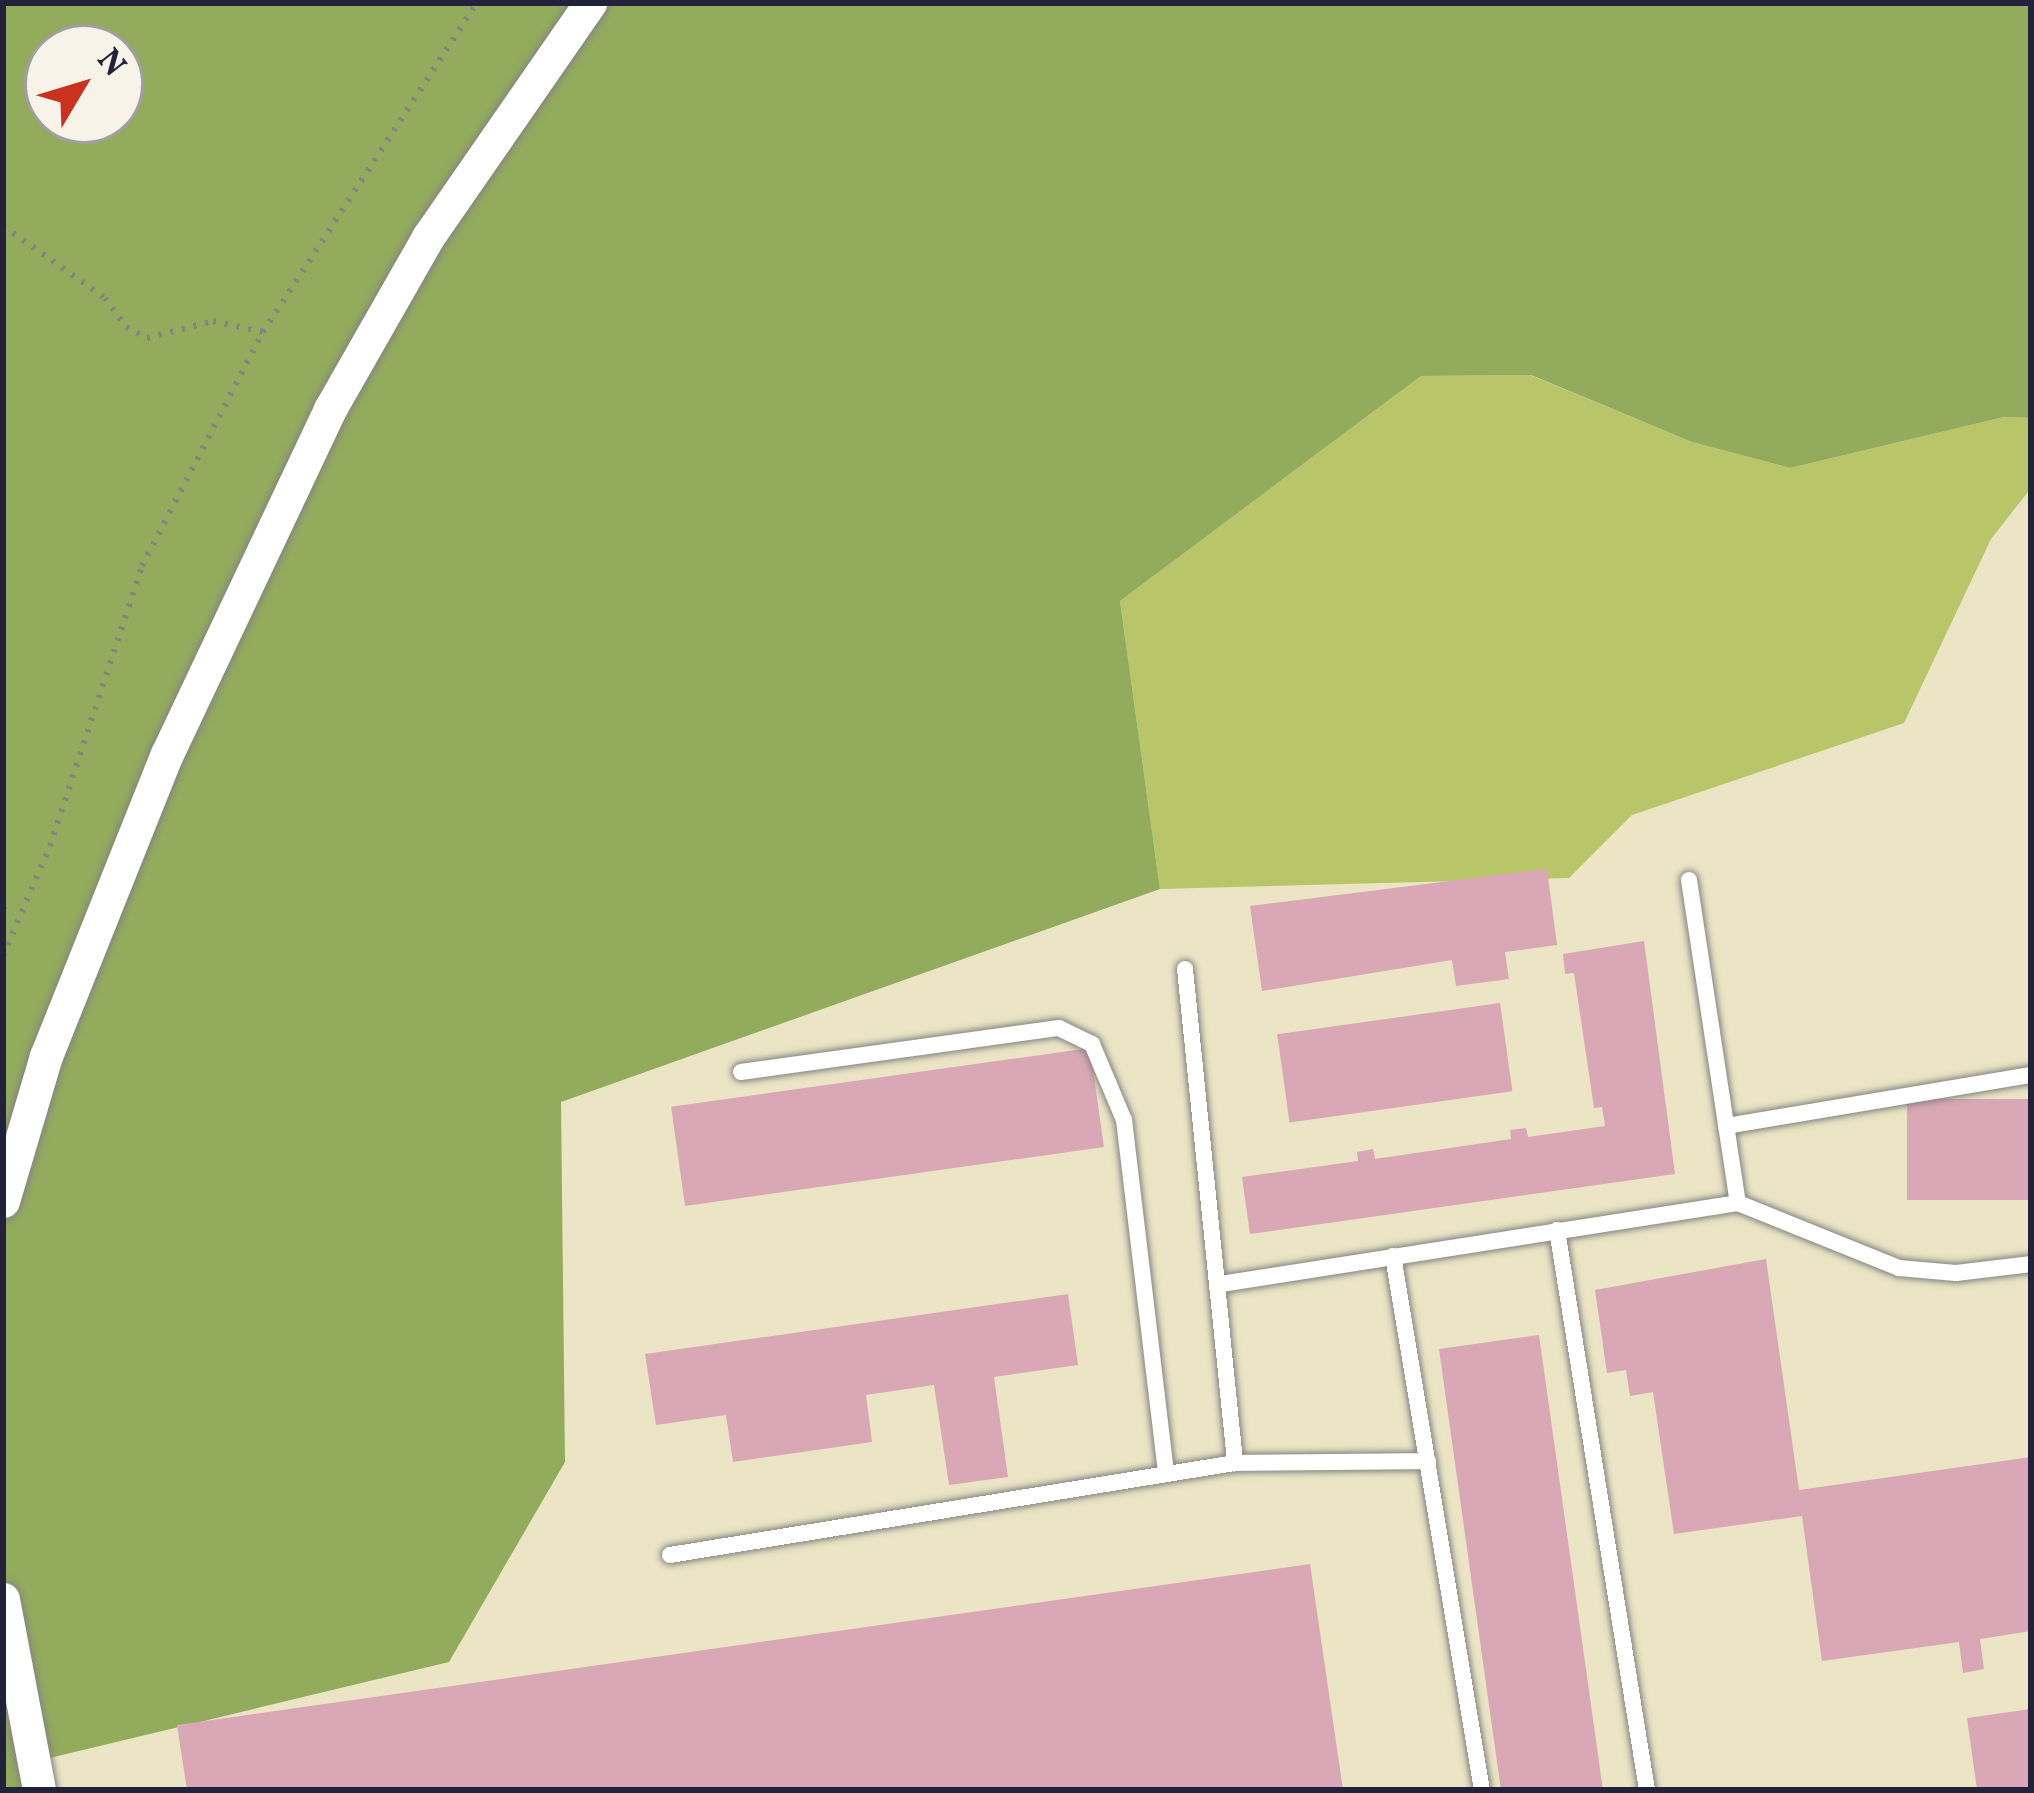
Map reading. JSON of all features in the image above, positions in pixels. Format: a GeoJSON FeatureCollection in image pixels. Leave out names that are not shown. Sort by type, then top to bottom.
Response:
{"type":"FeatureCollection","features":[{"type":"Feature","properties":{"kind":"street"},"geometry":{"type":"LineString","coordinates":[[3,1201],[46,1056],[166,754],[330,409],[428,237],[590,3]]}},
{"type":"Feature","properties":{"kind":"street"},"geometry":{"type":"LineString","coordinates":[[3,1599],[39,1790]]}},
{"type":"Feature","properties":{"kind":"lane"},"geometry":{"type":"LineString","coordinates":[[1689,880],[1738,1203]]}},
{"type":"Feature","properties":{"kind":"lane"},"geometry":{"type":"LineString","coordinates":[[1185,969],[1221,1284],[1235,1463]]}},
{"type":"Feature","properties":{"kind":"lane"},"geometry":{"type":"LineString","coordinates":[[741,1072],[1059,1028],[1092,1044],[1124,1120],[1166,1474]]}},
{"type":"Feature","properties":{"kind":"lane"},"geometry":{"type":"LineString","coordinates":[[1726,1126],[2031,1075]]}},
{"type":"Feature","properties":{"kind":"lane"},"geometry":{"type":"LineString","coordinates":[[1221,1284],[1738,1203],[1900,1268],[1956,1274],[2031,1264]]}},
{"type":"Feature","properties":{"kind":"lane"},"geometry":{"type":"LineString","coordinates":[[1558,1231],[1647,1790]]}},
{"type":"Feature","properties":{"kind":"lane"},"geometry":{"type":"LineString","coordinates":[[1393,1256],[1482,1790]]}},
{"type":"Feature","properties":{"kind":"lane"},"geometry":{"type":"LineString","coordinates":[[670,1555],[1235,1463],[1428,1461]]}},
{"type":"Feature","properties":{"kind":"path"},"geometry":{"type":"LineString","coordinates":[[3,956],[50,846],[142,566],[263,332],[477,3]]}},
{"type":"Feature","properties":{"kind":"path"},"geometry":{"type":"LineString","coordinates":[[3,226],[105,298],[126,327],[147,338],[213,321],[263,332]]}},
{"type":"Feature","properties":{"kind":"path"},"geometry":{"type":"LineString","coordinates":[[3,908],[12,916]]}},
{"type":"Feature","properties":{"kind":"green space"},"geometry":{"type":"Polygon","coordinates":[[[3,3],[2031,3],[2031,418],[2004,417],[1790,468],[1692,442],[1531,375],[1421,376],[1120,601],[1160,889],[561,1102],[565,1462],[449,1662],[37,1761],[41,1790],[3,1790],[3,3]]]}},
{"type":"Feature","properties":{"kind":"green space"},"geometry":{"type":"Polygon","coordinates":[[[1530,375],[1692,442],[1790,468],[2004,417],[2031,418],[2031,488],[1991,539],[1904,723],[1632,815],[1569,878],[1160,889],[1120,601],[1421,376],[1530,375]]]}},
{"type":"Feature","properties":{"kind":"building"},"geometry":{"type":"Polygon","coordinates":[[[1547,869],[1557,945],[1505,952],[1509,979],[1456,986],[1452,960],[1262,991],[1250,906],[1547,869]]]}},
{"type":"Feature","properties":{"kind":"building"},"geometry":{"type":"Polygon","coordinates":[[[1644,941],[1675,1174],[1250,1234],[1242,1177],[1358,1161],[1357,1152],[1373,1149],[1375,1159],[1511,1139],[1510,1130],[1526,1128],[1528,1137],[1605,1126],[1602,1107],[1594,1108],[1574,973],[1565,974],[1563,954],[1644,941]]]}},
{"type":"Feature","properties":{"kind":"building"},"geometry":{"type":"Polygon","coordinates":[[[1500,1003],[1512,1091],[1290,1122],[1277,1034],[1500,1003]]]}},
{"type":"Feature","properties":{"kind":"building"},"geometry":{"type":"Polygon","coordinates":[[[1090,1048],[1104,1147],[685,1206],[671,1107],[1090,1048]]]}},
{"type":"Feature","properties":{"kind":"building"},"geometry":{"type":"Polygon","coordinates":[[[1907,1099],[2031,1099],[2031,1200],[1907,1200],[1907,1099]]]}},
{"type":"Feature","properties":{"kind":"building"},"geometry":{"type":"Polygon","coordinates":[[[1766,1259],[1799,1490],[2031,1457],[2031,1631],[1980,1639],[1984,1669],[1963,1673],[1959,1642],[1822,1661],[1802,1516],[1674,1534],[1653,1392],[1630,1396],[1626,1370],[1607,1373],[1595,1290],[1766,1259]]]}},
{"type":"Feature","properties":{"kind":"building"},"geometry":{"type":"Polygon","coordinates":[[[1068,1294],[1078,1365],[994,1377],[1008,1477],[949,1485],[934,1385],[866,1395],[872,1442],[733,1462],[726,1415],[656,1425],[645,1354],[1068,1294]]]}},
{"type":"Feature","properties":{"kind":"building"},"geometry":{"type":"Polygon","coordinates":[[[1539,1335],[1603,1790],[1501,1790],[1439,1349],[1539,1335]]]}},
{"type":"Feature","properties":{"kind":"building"},"geometry":{"type":"Polygon","coordinates":[[[1310,1564],[1343,1790],[187,1790],[177,1725],[1310,1564]]]}},
{"type":"Feature","properties":{"kind":"building"},"geometry":{"type":"Polygon","coordinates":[[[2031,1709],[2031,1790],[1977,1790],[1967,1718],[2031,1709]]]}}]}
